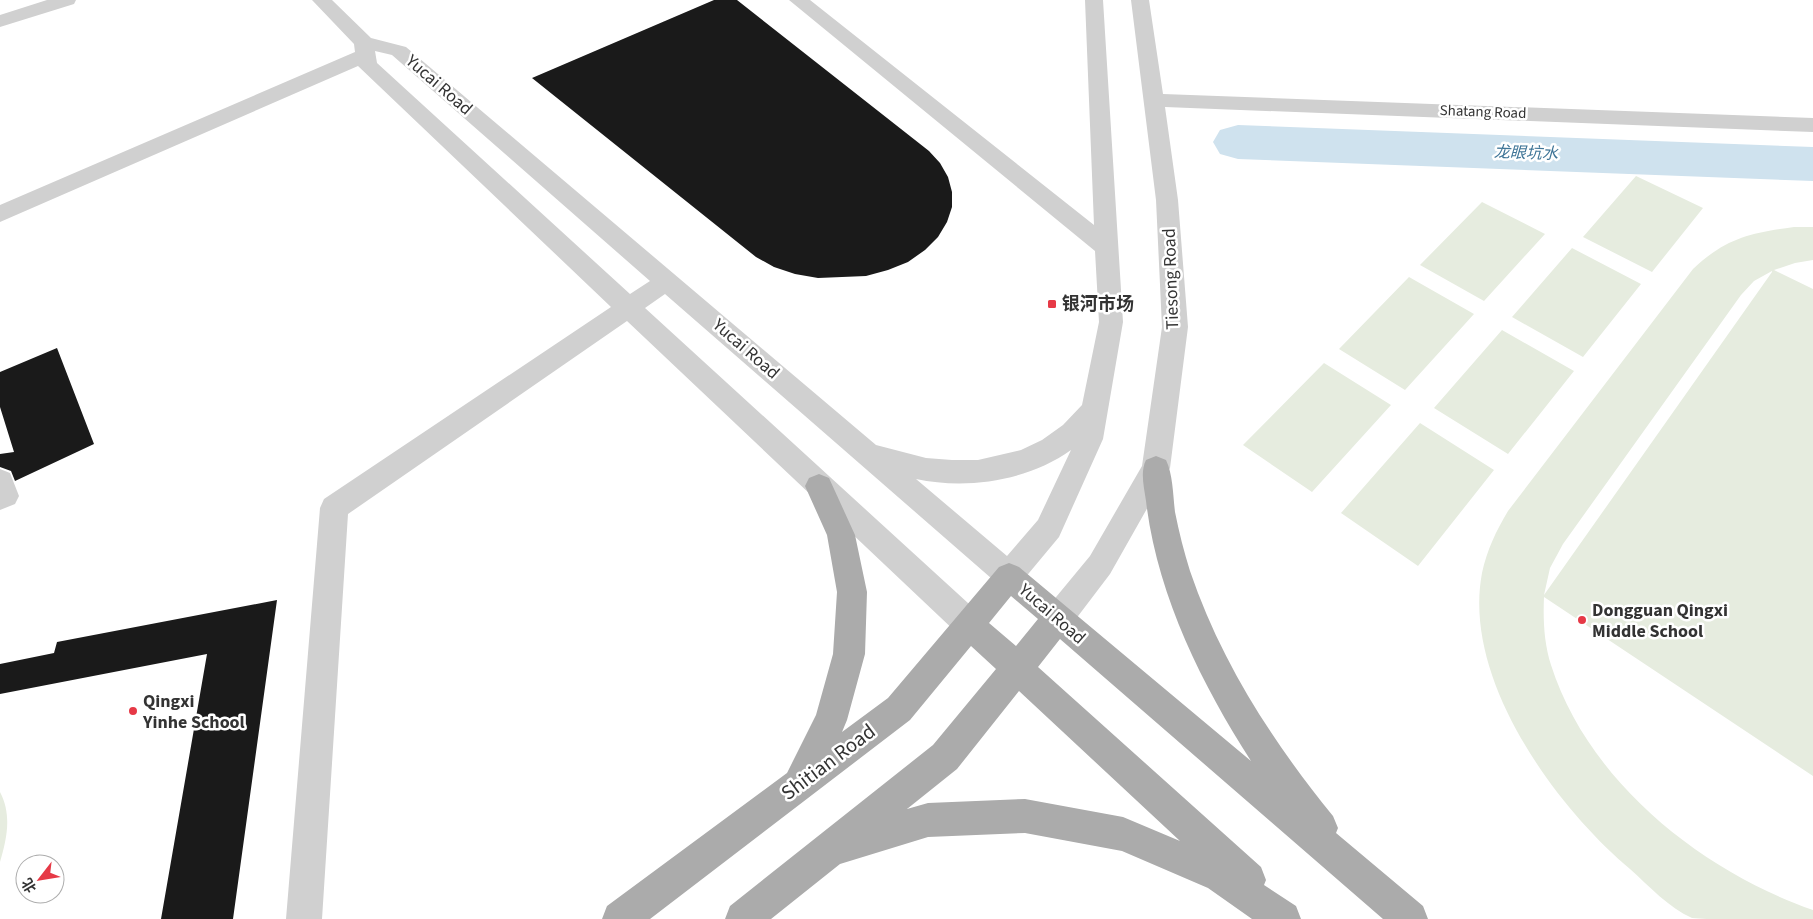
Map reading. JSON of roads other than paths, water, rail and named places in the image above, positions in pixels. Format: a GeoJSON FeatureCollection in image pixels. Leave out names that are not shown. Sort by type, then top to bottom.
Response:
{"type":"FeatureCollection","features":[{"type":"Feature","properties":{"kind":"main road"},"geometry":{"type":"LineString","coordinates":[[1156,468],[1164,528],[1183,592],[1212,661],[1253,734],[1305,809],[1371,886]]}},
{"type":"Feature","properties":{"kind":"main road"},"geometry":{"type":"LineString","coordinates":[[798,785],[831,720],[849,654],[852,592],[841,535],[819,486]]}},
{"type":"Feature","properties":{"kind":"main road","name":"Yucai Road"},"geometry":{"type":"LineString","coordinates":[[1009,576],[1410,919]]}},
{"type":"Feature","properties":{"kind":"main road","name":"Shitian Road"},"geometry":{"type":"LineString","coordinates":[[620,919],[899,709],[1009,576]]}},
{"type":"Feature","properties":{"kind":"main road"},"geometry":{"type":"LineString","coordinates":[[743,919],[834,848],[945,757],[1058,618]]}},
{"type":"Feature","properties":{"kind":"main road","name":"Yucai Road"},"geometry":{"type":"LineString","coordinates":[[969,624],[1291,919]]}},
{"type":"Feature","properties":{"kind":"main road"},"geometry":{"type":"LineString","coordinates":[[834,848],[928,820],[1025,816],[1123,834],[1220,876],[1283,919]]}},
{"type":"Feature","properties":{"kind":"street"},"geometry":{"type":"LineString","coordinates":[[0,21],[67,0]]}},
{"type":"Feature","properties":{"kind":"street"},"geometry":{"type":"LineString","coordinates":[[0,214],[365,49],[321,0]]}},
{"type":"Feature","properties":{"kind":"street"},"geometry":{"type":"LineString","coordinates":[[798,0],[1106,247]]}},
{"type":"Feature","properties":{"kind":"street"},"geometry":{"type":"LineString","coordinates":[[1009,576],[1049,528],[1088,439],[1110,322],[1094,0]]}},
{"type":"Feature","properties":{"kind":"street","name":"Tiesong Road"},"geometry":{"type":"LineString","coordinates":[[1058,618],[1100,565],[1156,468],[1175,327],[1167,200],[1140,0]]}},
{"type":"Feature","properties":{"kind":"street","name":"Yucai Road"},"geometry":{"type":"LineString","coordinates":[[969,624],[367,65],[365,49],[399,51],[1009,576]]}},
{"type":"Feature","properties":{"kind":"street","name":"Shatang Road"},"geometry":{"type":"LineString","coordinates":[[1154,100],[1813,125]]}},
{"type":"Feature","properties":{"kind":"street"},"geometry":{"type":"LineString","coordinates":[[304,919],[334,508],[667,281]]}},
{"type":"Feature","properties":{"kind":"street"},"geometry":{"type":"LineString","coordinates":[[864,451],[898,464],[935,472],[974,472],[1011,465],[1044,452],[1073,433],[1094,410]]}},
{"type":"Feature","properties":{"kind":"street"},"geometry":{"type":"LineString","coordinates":[[0,481],[4,496],[0,498]]}},
{"type":"Feature","properties":{"kind":"waterway","name":"龙眼坑水"},"geometry":{"type":"LineString","coordinates":[[1238,142],[1813,164]]}},
{"type":"Feature","properties":{"kind":"place","name":"银河市场"},"geometry":{"type":"Point","coordinates":[1052,304]}},
{"type":"Feature","properties":{"kind":"place","name":"Dongguan Qingxi Middle School"},"geometry":{"type":"Point","coordinates":[1582,620]}},
{"type":"Feature","properties":{"kind":"place","name":"Qingxi Yinhe School"},"geometry":{"type":"Point","coordinates":[133,711]}}]}
